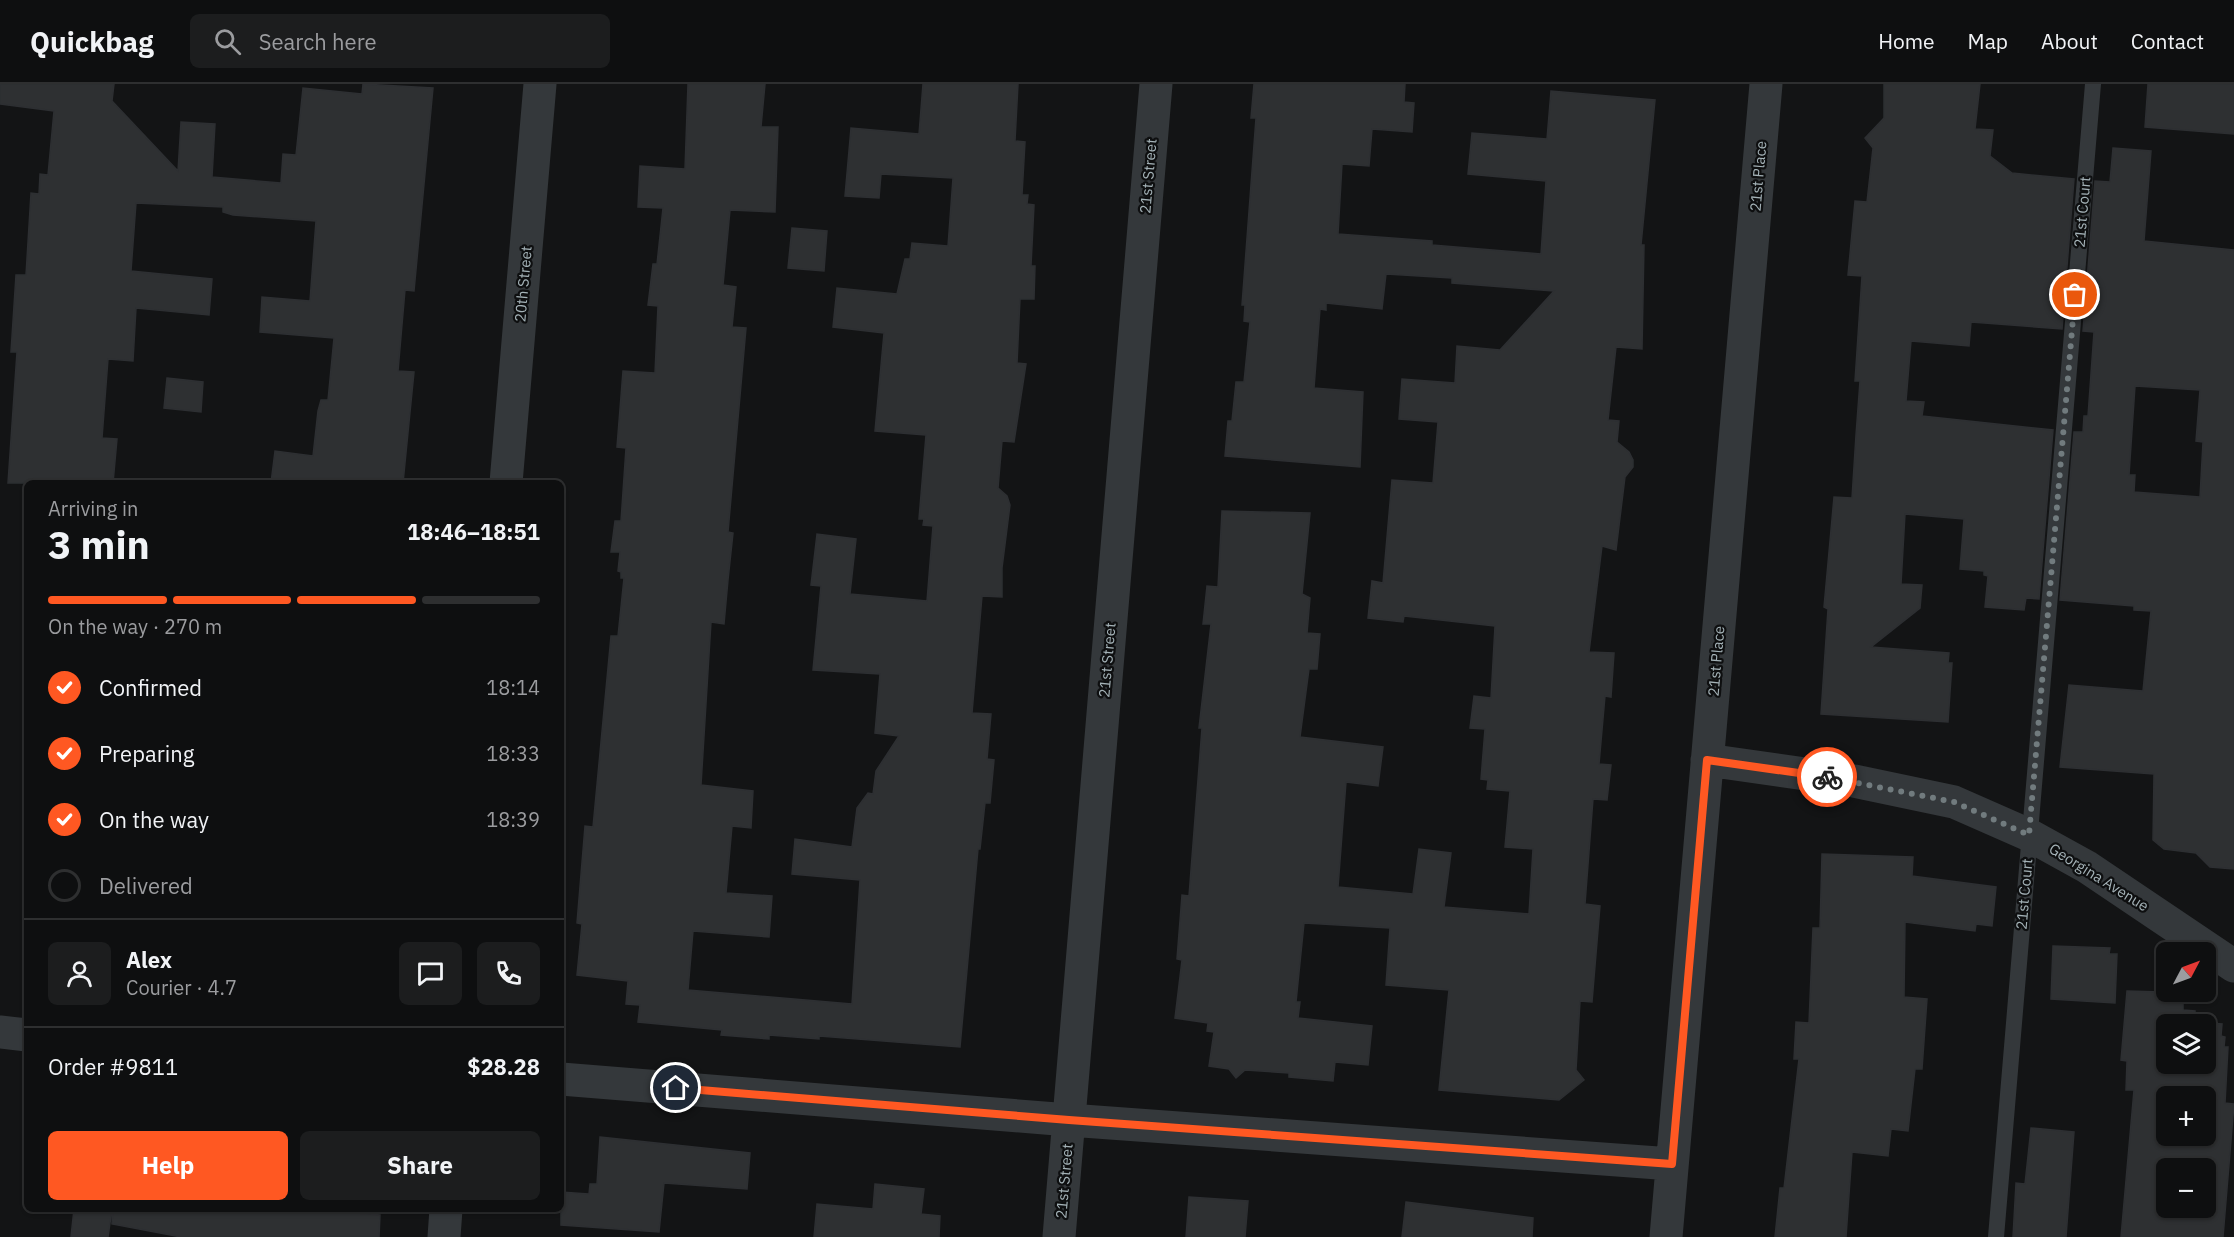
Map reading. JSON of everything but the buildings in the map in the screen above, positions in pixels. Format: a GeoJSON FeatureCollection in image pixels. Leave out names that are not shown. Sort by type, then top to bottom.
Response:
{"type":"FeatureCollection","features":[{"type":"Feature","properties":{"kind":"street","name":"20th Street"},"geometry":{"type":"LineString","coordinates":[[507,480],[540,84]]}},
{"type":"Feature","properties":{"kind":"street","name":"21st Street"},"geometry":{"type":"LineString","coordinates":[[1059,1237],[1156,84]]}},
{"type":"Feature","properties":{"kind":"street","name":"21st Place"},"geometry":{"type":"LineString","coordinates":[[1666,1237],[1766,84]]}},
{"type":"Feature","properties":{"kind":"street","name":"Georgina Avenue"},"geometry":{"type":"LineString","coordinates":[[1707,760],[1854,781],[1954,802],[2029,835],[2087,867],[2234,966]]}},
{"type":"Feature","properties":{"kind":"street"},"geometry":{"type":"LineString","coordinates":[[0,1032],[24,1035]]}},
{"type":"Feature","properties":{"kind":"street"},"geometry":{"type":"LineString","coordinates":[[564,1079],[1069,1120],[1672,1164]]}},
{"type":"Feature","properties":{"kind":"street"},"geometry":{"type":"LineString","coordinates":[[444,1237],[446,1212]]}},
{"type":"Feature","properties":{"kind":"lane","name":"21st Court"},"geometry":{"type":"LineString","coordinates":[[1996,1237],[2092,84]]}},
{"type":"Feature","properties":{"kind":"way so far"},"geometry":{"type":"LineString","coordinates":[[1827,777],[1954,802],[2029,835],[2075,295]]}},
{"type":"Feature","properties":{"kind":"route"},"geometry":{"type":"LineString","coordinates":[[676,1088],[1069,1120],[1672,1164],[1707,760],[1827,777]]}}]}
